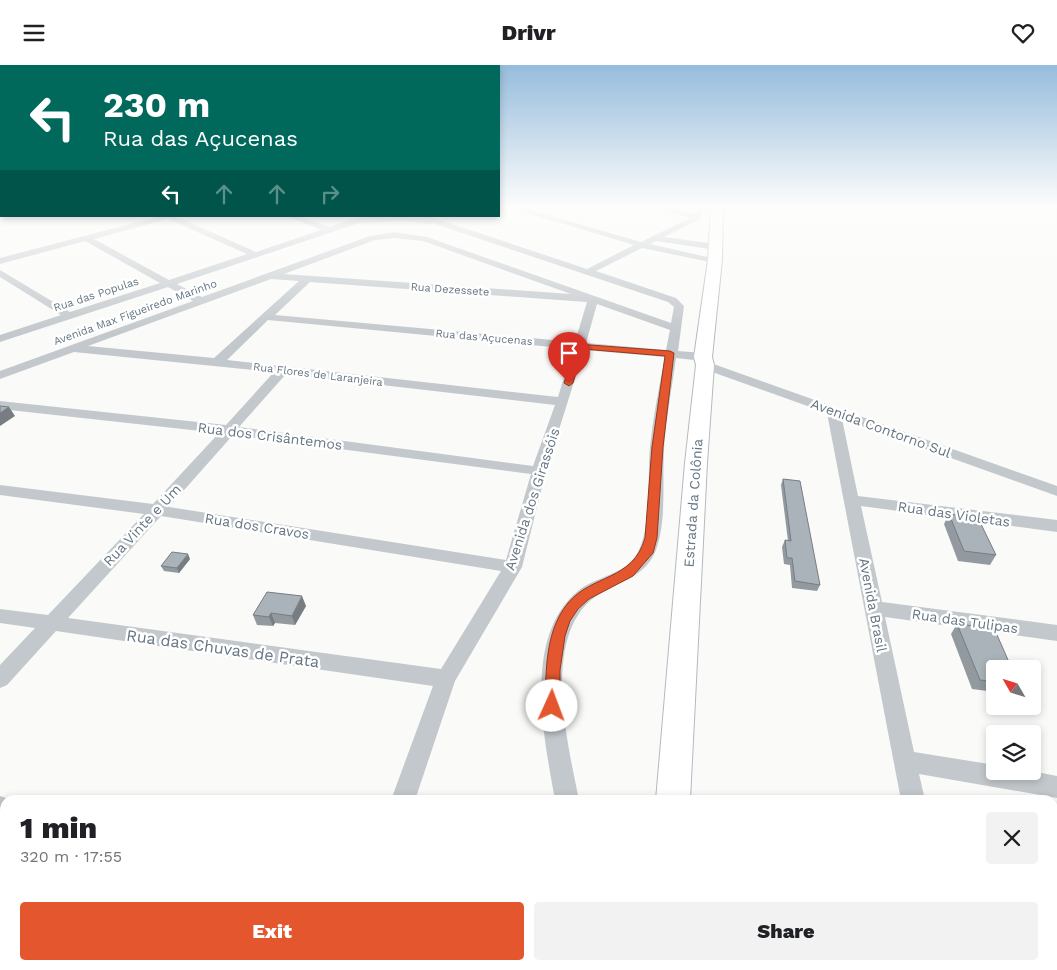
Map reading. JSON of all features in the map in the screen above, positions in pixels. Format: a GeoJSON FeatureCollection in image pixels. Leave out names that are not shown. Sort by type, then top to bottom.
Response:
{"type":"FeatureCollection","features":[{"type":"Feature","properties":{"kind":"main road","name":"Estrada da Colônia"},"geometry":{"type":"LineString","coordinates":[[673,795],[696,463],[715,248]]}},
{"type":"Feature","properties":{"kind":"street"},"geometry":{"type":"LineString","coordinates":[[0,261],[48,248]]}},
{"type":"Feature","properties":{"kind":"street"},"geometry":{"type":"LineString","coordinates":[[105,248],[199,301]]}},
{"type":"Feature","properties":{"kind":"street"},"geometry":{"type":"LineString","coordinates":[[241,248],[256,255]]}},
{"type":"Feature","properties":{"kind":"street","name":"Rua das Populas"},"geometry":{"type":"LineString","coordinates":[[0,339],[275,248]]}},
{"type":"Feature","properties":{"kind":"street","name":"Avenida Max Figueiredo Marinho"},"geometry":{"type":"LineString","coordinates":[[0,375],[345,248]]}},
{"type":"Feature","properties":{"kind":"street","name":"Avenida Max Figueiredo Marinho"},"geometry":{"type":"LineString","coordinates":[[450,248],[676,328]]}},
{"type":"Feature","properties":{"kind":"street"},"geometry":{"type":"LineString","coordinates":[[515,248],[672,300],[679,306],[670,353],[658,447],[651,538],[647,553],[629,573],[597,588],[573,605],[564,619],[558,636],[553,670],[552,706],[566,795]]}},
{"type":"Feature","properties":{"kind":"street"},"geometry":{"type":"LineString","coordinates":[[587,272],[635,248]]}},
{"type":"Feature","properties":{"kind":"street"},"geometry":{"type":"LineString","coordinates":[[668,248],[715,254]]}},
{"type":"Feature","properties":{"kind":"street"},"geometry":{"type":"LineString","coordinates":[[694,248],[715,254]]}},
{"type":"Feature","properties":{"kind":"street"},"geometry":{"type":"LineString","coordinates":[[0,273],[69,316]]}},
{"type":"Feature","properties":{"kind":"street","name":"Rua Dezessete"},"geometry":{"type":"LineString","coordinates":[[270,276],[593,299]]}},
{"type":"Feature","properties":{"kind":"street"},"geometry":{"type":"LineString","coordinates":[[217,362],[307,279]]}},
{"type":"Feature","properties":{"kind":"street","name":"Avenida dos Girassóis"},"geometry":{"type":"LineString","coordinates":[[405,795],[446,679],[512,567],[539,471],[563,402],[593,299]]}},
{"type":"Feature","properties":{"kind":"street"},"geometry":{"type":"LineString","coordinates":[[0,369],[199,301]]}},
{"type":"Feature","properties":{"kind":"street","name":"Rua das Açucenas"},"geometry":{"type":"LineString","coordinates":[[266,317],[670,353],[704,361]]}},
{"type":"Feature","properties":{"kind":"street","name":"Rua Flores de Laranjeira"},"geometry":{"type":"LineString","coordinates":[[73,349],[217,362],[563,402]]}},
{"type":"Feature","properties":{"kind":"street","name":"Avenida Contorno Sul"},"geometry":{"type":"LineString","coordinates":[[704,361],[833,411],[1057,491]]}},
{"type":"Feature","properties":{"kind":"street","name":"Rua Vinte e Um"},"geometry":{"type":"LineString","coordinates":[[0,679],[157,511],[283,370]]}},
{"type":"Feature","properties":{"kind":"street","name":"Rua dos Crisântemos"},"geometry":{"type":"LineString","coordinates":[[0,405],[230,430],[539,471]]}},
{"type":"Feature","properties":{"kind":"street","name":"Avenida Brasil"},"geometry":{"type":"LineString","coordinates":[[833,411],[912,795]]}},
{"type":"Feature","properties":{"kind":"street","name":"Rua dos Cravos"},"geometry":{"type":"LineString","coordinates":[[0,490],[157,511],[512,567]]}},
{"type":"Feature","properties":{"kind":"street","name":"Rua das Violetas"},"geometry":{"type":"LineString","coordinates":[[852,500],[1057,526]]}},
{"type":"Feature","properties":{"kind":"street","name":"Rua das Tulipas"},"geometry":{"type":"LineString","coordinates":[[874,608],[1057,633]]}},
{"type":"Feature","properties":{"kind":"street","name":"Rua das Chuvas de Prata"},"geometry":{"type":"LineString","coordinates":[[0,617],[446,679]]}},
{"type":"Feature","properties":{"kind":"street"},"geometry":{"type":"LineString","coordinates":[[905,761],[1057,787]]}},
{"type":"Feature","properties":{"kind":"building"},"geometry":{"type":"Polygon","coordinates":[[[0,406],[9,407],[0,413],[0,406]]]}},
{"type":"Feature","properties":{"kind":"building"},"geometry":{"type":"Polygon","coordinates":[[[783,479],[800,481],[820,585],[795,581],[792,558],[787,558],[785,540],[791,541],[783,479]]]}},
{"type":"Feature","properties":{"kind":"building"},"geometry":{"type":"Polygon","coordinates":[[[949,514],[978,518],[996,555],[964,551],[949,514]]]}},
{"type":"Feature","properties":{"kind":"building"},"geometry":{"type":"Polygon","coordinates":[[[172,552],[188,554],[177,568],[161,566],[172,552]]]}},
{"type":"Feature","properties":{"kind":"building"},"geometry":{"type":"Polygon","coordinates":[[[267,592],[302,596],[292,616],[271,613],[269,617],[253,615],[267,592]]]}},
{"type":"Feature","properties":{"kind":"building"},"geometry":{"type":"Polygon","coordinates":[[[957,624],[994,628],[1008,660],[986,660],[986,681],[980,680],[957,624]]]}},
{"type":"Feature","properties":{"kind":"route"},"geometry":{"type":"LineString","coordinates":[[552,706],[553,670],[558,636],[564,619],[573,605],[584,596],[629,573],[647,553],[651,538],[658,447],[670,353],[580,346],[569,383]]}}]}
